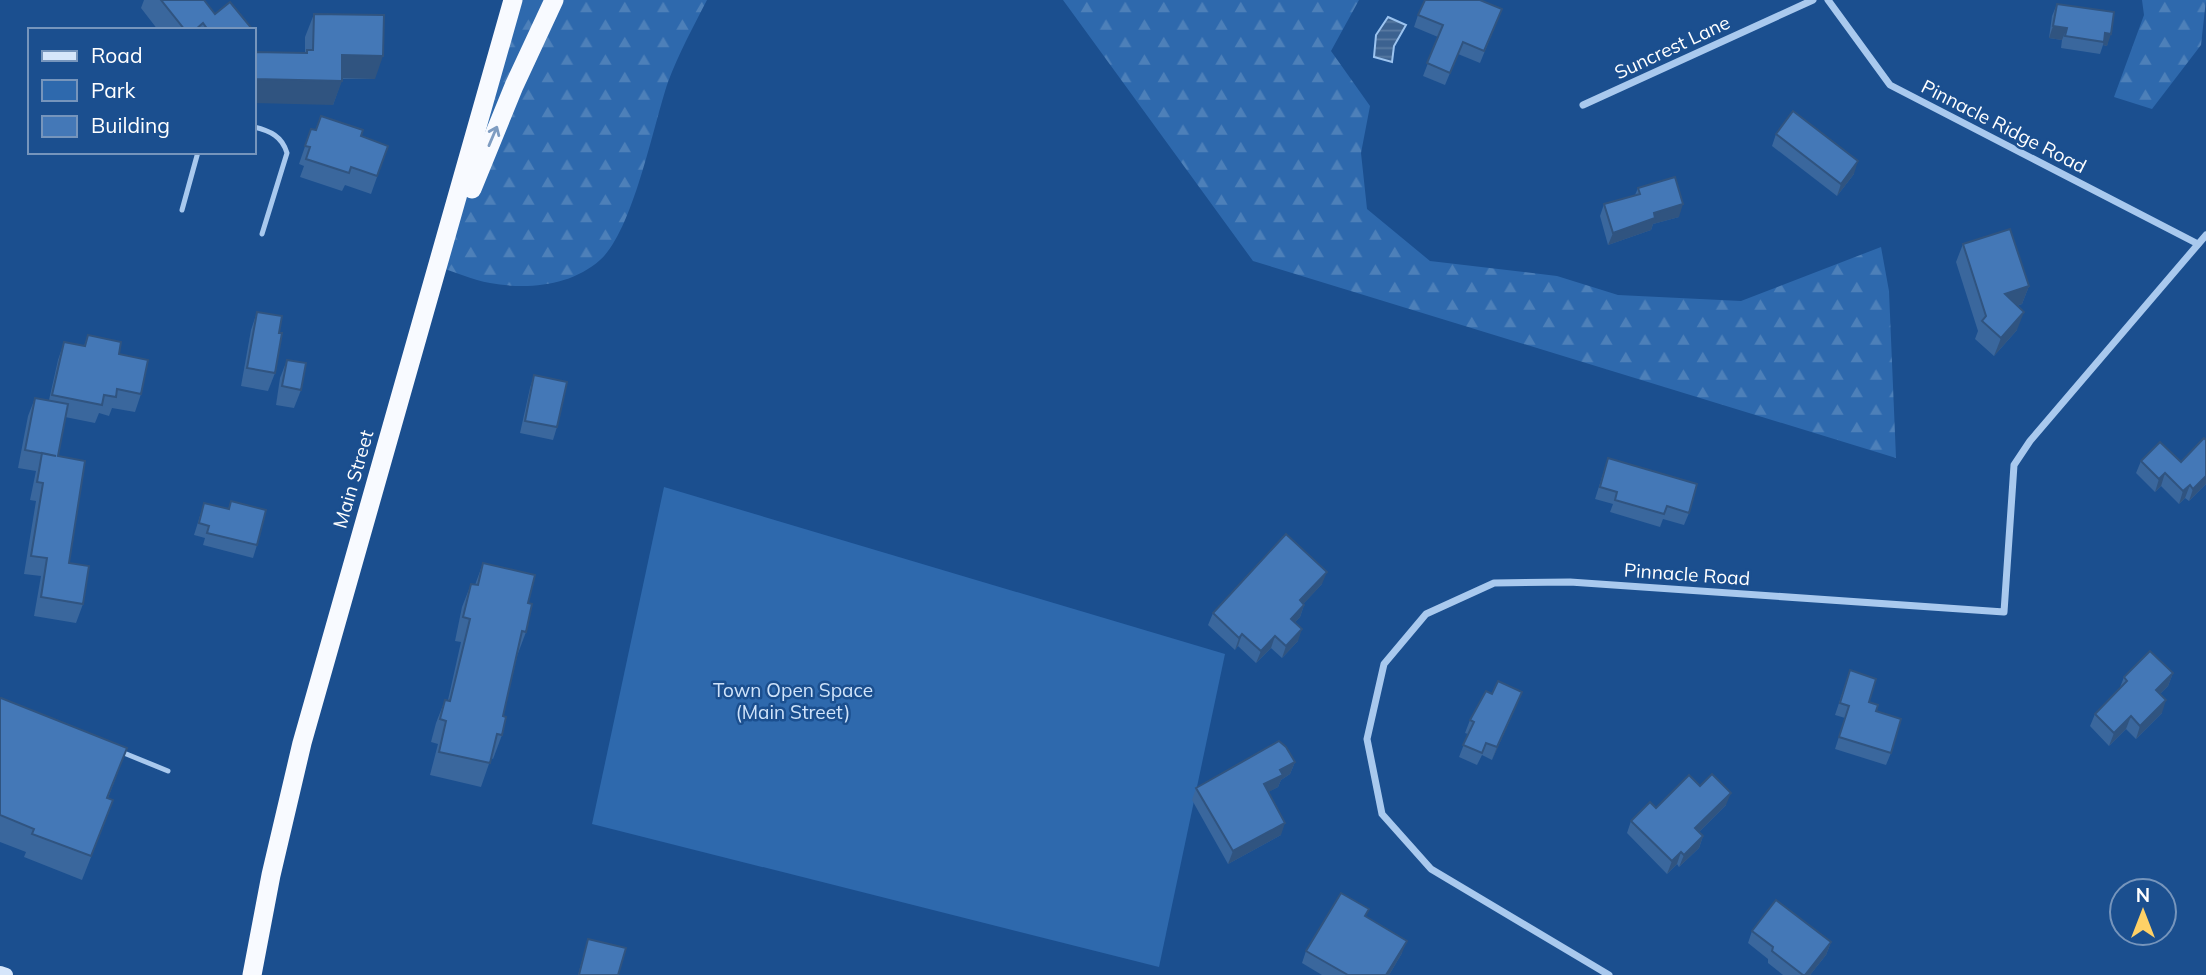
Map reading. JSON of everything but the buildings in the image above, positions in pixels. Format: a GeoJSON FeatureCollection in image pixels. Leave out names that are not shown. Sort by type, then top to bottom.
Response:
{"type":"FeatureCollection","features":[{"type":"Feature","properties":{"kind":"highway","name":"Main Street"},"geometry":{"type":"LineString","coordinates":[[252,975],[271,875],[302,743],[513,0]]}},
{"type":"Feature","properties":{"kind":"highway"},"geometry":{"type":"LineString","coordinates":[[439,267],[514,86],[554,0]]}},
{"type":"Feature","properties":{"kind":"main road"},"geometry":{"type":"LineString","coordinates":[[0,973],[6,975]]}},
{"type":"Feature","properties":{"kind":"street","name":"Suncrest Lane"},"geometry":{"type":"LineString","coordinates":[[1584,105],[1812,0]]}},
{"type":"Feature","properties":{"kind":"street","name":"Pinnacle Ridge Road"},"geometry":{"type":"LineString","coordinates":[[1828,0],[1890,85],[2198,244]]}},
{"type":"Feature","properties":{"kind":"street","name":"Pinnacle Road"},"geometry":{"type":"LineString","coordinates":[[1609,975],[1431,869],[1382,814],[1367,739],[1384,664],[1426,614],[1494,583],[1570,582],[2004,612],[2014,465],[2030,440],[2206,235]]}},
{"type":"Feature","properties":{"kind":"lane"},"geometry":{"type":"LineString","coordinates":[[256,128],[269,131],[284,142],[287,153],[262,234]]}},
{"type":"Feature","properties":{"kind":"lane"},"geometry":{"type":"LineString","coordinates":[[182,210],[197,154]]}},
{"type":"Feature","properties":{"kind":"lane"},"geometry":{"type":"LineString","coordinates":[[106,746],[168,771]]}},
{"type":"Feature","properties":{"kind":"green space"},"geometry":{"type":"Polygon","coordinates":[[[513,0],[707,0],[668,82],[641,177],[612,246],[600,260],[576,276],[533,286],[490,283],[439,267],[513,0]]]}},
{"type":"Feature","properties":{"kind":"green space"},"geometry":{"type":"Polygon","coordinates":[[[1063,0],[1359,0],[1331,51],[1370,106],[1361,153],[1367,209],[1430,261],[1557,276],[1618,295],[1741,301],[1881,247],[1889,291],[1896,458],[1253,261],[1063,0]]]}},
{"type":"Feature","properties":{"kind":"green space"},"geometry":{"type":"Polygon","coordinates":[[[2142,0],[2206,0],[2201,45],[2152,109],[2114,97],[2144,15],[2142,0]]]}},
{"type":"Feature","properties":{"kind":"green space","name":"Town Open Space (Main Street)"},"geometry":{"type":"Polygon","coordinates":[[[664,487],[1225,654],[1159,967],[592,824],[664,487]]]}},
{"type":"Feature","properties":{"kind":"shaded area"},"geometry":{"type":"Polygon","coordinates":[[[1388,17],[1406,25],[1394,46],[1392,62],[1374,57],[1376,35],[1388,17]]]}}]}
